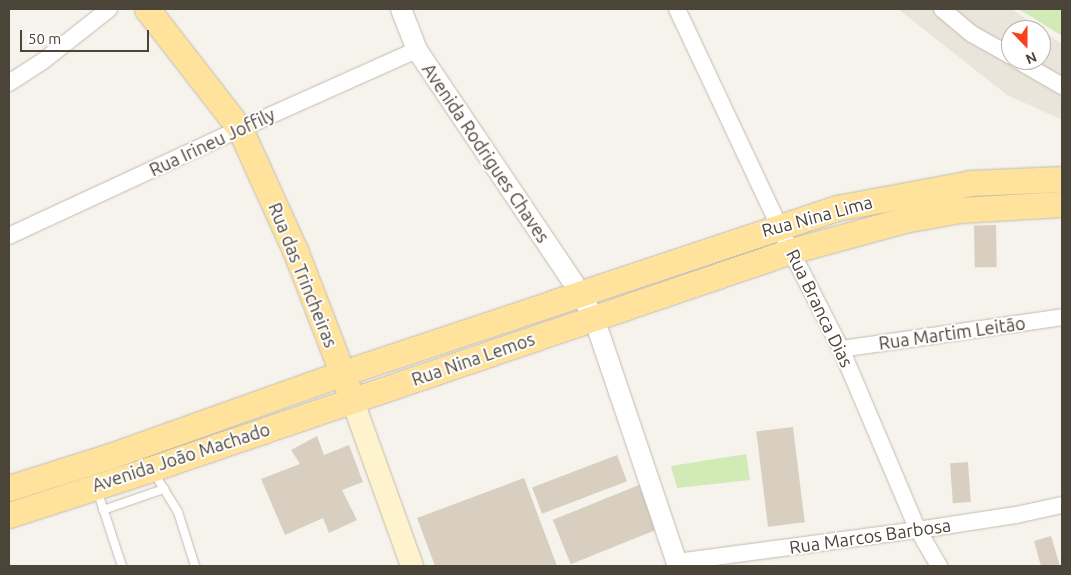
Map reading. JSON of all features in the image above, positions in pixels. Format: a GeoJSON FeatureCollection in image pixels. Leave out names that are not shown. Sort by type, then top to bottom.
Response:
{"type":"FeatureCollection","features":[{"type":"Feature","properties":{"kind":"main road","name":"Rua das Trincheiras"},"geometry":{"type":"LineString","coordinates":[[147,9],[240,129],[295,250],[343,373],[412,566]]}},
{"type":"Feature","properties":{"kind":"main road","name":"Rua Nina Lima"},"geometry":{"type":"LineString","coordinates":[[580,293],[779,225],[837,208],[961,185],[1062,179]]}},
{"type":"Feature","properties":{"kind":"main road","name":"Rua Nina Lima"},"geometry":{"type":"LineString","coordinates":[[594,318],[791,252],[913,218],[960,210],[1062,204]]}},
{"type":"Feature","properties":{"kind":"main road","name":"Rua Nina Lemos"},"geometry":{"type":"LineString","coordinates":[[343,373],[580,293]]}},
{"type":"Feature","properties":{"kind":"main road","name":"Rua Nina Lemos"},"geometry":{"type":"LineString","coordinates":[[352,399],[594,318]]}},
{"type":"Feature","properties":{"kind":"main road","name":"Avenida João Machado"},"geometry":{"type":"LineString","coordinates":[[9,488],[107,457],[343,373]]}},
{"type":"Feature","properties":{"kind":"main road","name":"Avenida João Machado"},"geometry":{"type":"LineString","coordinates":[[9,515],[95,486],[157,479],[352,399]]}},
{"type":"Feature","properties":{"kind":"street"},"geometry":{"type":"LineString","coordinates":[[9,83],[44,61],[109,9]]}},
{"type":"Feature","properties":{"kind":"street","name":"Avenida Rodrigues Chaves"},"geometry":{"type":"LineString","coordinates":[[401,9],[416,50],[580,293],[594,318]]}},
{"type":"Feature","properties":{"kind":"street","name":"Rua Branca Dias"},"geometry":{"type":"LineString","coordinates":[[677,9],[791,252],[841,349],[918,530],[939,566]]}},
{"type":"Feature","properties":{"kind":"street"},"geometry":{"type":"LineString","coordinates":[[942,9],[972,34],[1001,50]]}},
{"type":"Feature","properties":{"kind":"street","name":"Rua Irineu Joffily"},"geometry":{"type":"LineString","coordinates":[[9,236],[416,50]]}},
{"type":"Feature","properties":{"kind":"street"},"geometry":{"type":"LineString","coordinates":[[1034,70],[1062,86]]}},
{"type":"Feature","properties":{"kind":"street","name":"Rua Martim Leitão"},"geometry":{"type":"LineString","coordinates":[[841,349],[1062,316]]}},
{"type":"Feature","properties":{"kind":"street"},"geometry":{"type":"LineString","coordinates":[[594,318],[677,564]]}},
{"type":"Feature","properties":{"kind":"street","name":"Rua Marcos Barbosa"},"geometry":{"type":"LineString","coordinates":[[677,564],[1016,515],[1062,505]]}},
{"type":"Feature","properties":{"kind":"lane"},"geometry":{"type":"LineString","coordinates":[[103,510],[157,479],[181,520],[196,566]]}},
{"type":"Feature","properties":{"kind":"lane"},"geometry":{"type":"LineString","coordinates":[[95,486],[122,566]]}},
{"type":"Feature","properties":{"kind":"shaded area"},"geometry":{"type":"Polygon","coordinates":[[[898,9],[1012,9],[1028,20],[1001,20],[1001,70],[1051,70],[1051,36],[1062,44],[1062,120],[1007,95],[898,9]]]}},
{"type":"Feature","properties":{"kind":"green space"},"geometry":{"type":"Polygon","coordinates":[[[1018,9],[1062,9],[1062,36],[1051,29],[1051,20],[1037,20],[1018,9]]]}},
{"type":"Feature","properties":{"kind":"green space"},"geometry":{"type":"Polygon","coordinates":[[[746,454],[750,480],[677,488],[671,466],[746,454]]]}},
{"type":"Feature","properties":{"kind":"building"},"geometry":{"type":"Polygon","coordinates":[[[974,225],[996,225],[997,267],[975,267],[974,225]]]}},
{"type":"Feature","properties":{"kind":"building"},"geometry":{"type":"Polygon","coordinates":[[[793,427],[805,522],[768,527],[756,432],[793,427]]]}},
{"type":"Feature","properties":{"kind":"building"},"geometry":{"type":"Polygon","coordinates":[[[317,436],[324,455],[349,445],[363,482],[342,490],[357,520],[329,533],[323,518],[285,535],[261,479],[300,464],[291,450],[317,436]]]}},
{"type":"Feature","properties":{"kind":"building"},"geometry":{"type":"Polygon","coordinates":[[[617,455],[627,481],[542,514],[532,488],[617,455]]]}},
{"type":"Feature","properties":{"kind":"building"},"geometry":{"type":"Polygon","coordinates":[[[968,462],[971,502],[953,503],[950,463],[968,462]]]}},
{"type":"Feature","properties":{"kind":"building"},"geometry":{"type":"Polygon","coordinates":[[[524,478],[557,566],[435,566],[417,518],[524,478]]]}},
{"type":"Feature","properties":{"kind":"building"},"geometry":{"type":"Polygon","coordinates":[[[639,485],[657,530],[571,564],[553,520],[639,485]]]}},
{"type":"Feature","properties":{"kind":"building"},"geometry":{"type":"Polygon","coordinates":[[[1051,536],[1060,566],[1041,566],[1034,541],[1051,536]]]}}]}
